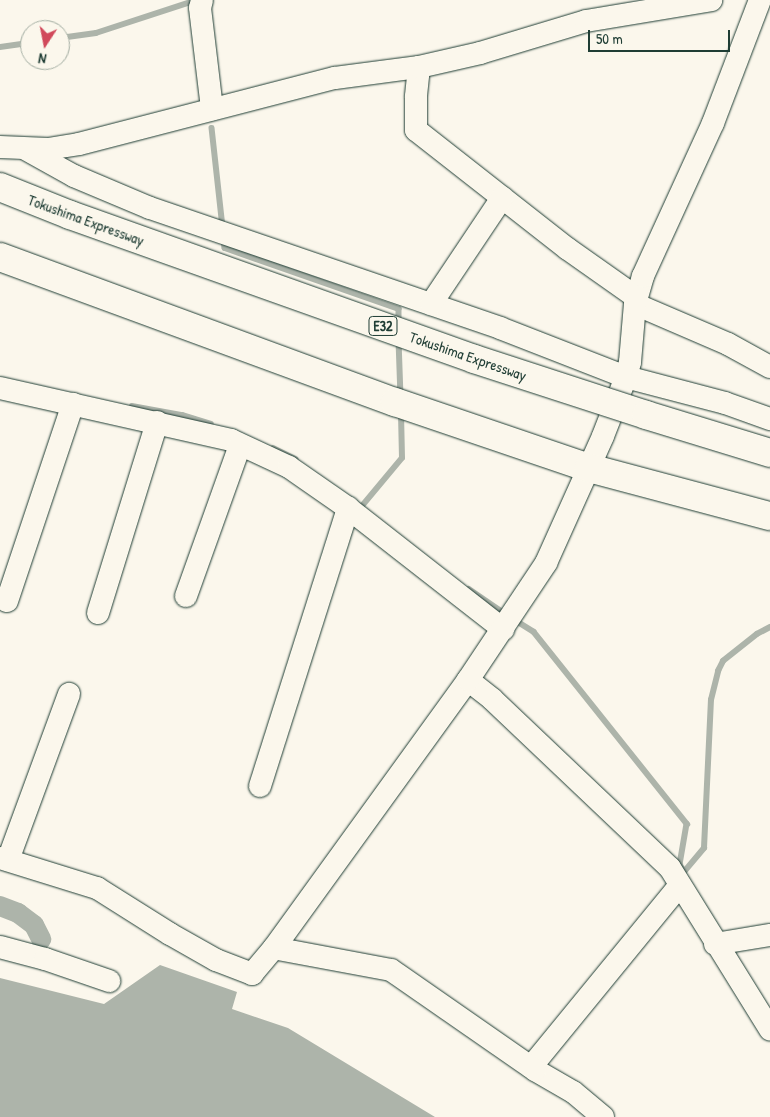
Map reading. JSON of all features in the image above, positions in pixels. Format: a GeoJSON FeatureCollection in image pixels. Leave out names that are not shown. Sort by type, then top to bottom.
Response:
{"type":"FeatureCollection","features":[{"type":"Feature","properties":{"kind":"main road","name":"Tokushima Expressway"},"geometry":{"type":"LineString","coordinates":[[0,187],[70,215],[474,358],[646,416],[770,453]]}},
{"type":"Feature","properties":{"kind":"main road"},"geometry":{"type":"LineString","coordinates":[[0,256],[402,404],[589,468],[770,516]]}},
{"type":"Feature","properties":{"kind":"street"},"geometry":{"type":"LineString","coordinates":[[0,147],[27,150],[79,144],[335,78],[419,67],[480,53],[586,21],[711,0]]}},
{"type":"Feature","properties":{"kind":"street"},"geometry":{"type":"LineString","coordinates":[[69,694],[4,859],[97,888],[170,934],[216,960],[252,974],[274,948],[468,680],[509,621],[549,556],[589,468],[626,377],[631,352],[636,300],[643,276],[713,123],[760,0]]}},
{"type":"Feature","properties":{"kind":"street"},"geometry":{"type":"LineString","coordinates":[[201,1],[200,8],[212,109]]}},
{"type":"Feature","properties":{"kind":"street"},"geometry":{"type":"LineString","coordinates":[[419,67],[416,97],[416,130],[636,300],[770,366]]}},
{"type":"Feature","properties":{"kind":"street"},"geometry":{"type":"LineString","coordinates":[[27,150],[74,176],[150,208],[500,328],[626,377],[725,404],[770,419]]}},
{"type":"Feature","properties":{"kind":"street"},"geometry":{"type":"LineString","coordinates":[[431,304],[502,198]]}},
{"type":"Feature","properties":{"kind":"street"},"geometry":{"type":"LineString","coordinates":[[0,388],[157,422],[231,440],[240,444],[289,468],[509,621]]}},
{"type":"Feature","properties":{"kind":"street"},"geometry":{"type":"LineString","coordinates":[[7,601],[73,404]]}},
{"type":"Feature","properties":{"kind":"street"},"geometry":{"type":"LineString","coordinates":[[98,613],[157,422]]}},
{"type":"Feature","properties":{"kind":"street"},"geometry":{"type":"LineString","coordinates":[[186,596],[240,444]]}},
{"type":"Feature","properties":{"kind":"street"},"geometry":{"type":"LineString","coordinates":[[260,786],[348,508]]}},
{"type":"Feature","properties":{"kind":"street"},"geometry":{"type":"LineString","coordinates":[[468,680],[492,699],[670,868],[680,885],[723,943],[770,1029]]}},
{"type":"Feature","properties":{"kind":"street"},"geometry":{"type":"LineString","coordinates":[[531,1067],[680,885]]}},
{"type":"Feature","properties":{"kind":"street"},"geometry":{"type":"LineString","coordinates":[[723,943],[770,935]]}},
{"type":"Feature","properties":{"kind":"street"},"geometry":{"type":"LineString","coordinates":[[0,947],[45,959],[108,981]]}},
{"type":"Feature","properties":{"kind":"street"},"geometry":{"type":"LineString","coordinates":[[274,948],[391,970],[531,1067],[573,1092],[602,1117]]}},
{"type":"Feature","properties":{"kind":"shaded area"},"geometry":{"type":"Polygon","coordinates":[[[160,965],[237,992],[232,1009],[288,1028],[435,1117],[0,1117],[0,978],[104,1004],[160,965]]]}},
{"type":"Feature","properties":{"kind":"waterway"},"geometry":{"type":"LineString","coordinates":[[70,37],[96,33],[197,0]]}},
{"type":"Feature","properties":{"kind":"waterway"},"geometry":{"type":"LineString","coordinates":[[0,47],[20,44]]}},
{"type":"Feature","properties":{"kind":"waterway"},"geometry":{"type":"LineString","coordinates":[[212,128],[223,227]]}},
{"type":"Feature","properties":{"kind":"waterway"},"geometry":{"type":"LineString","coordinates":[[224,239],[225,248],[399,309],[399,323]]}},
{"type":"Feature","properties":{"kind":"waterway"},"geometry":{"type":"LineString","coordinates":[[399,340],[401,396]]}},
{"type":"Feature","properties":{"kind":"waterway"},"geometry":{"type":"LineString","coordinates":[[132,406],[182,415],[211,424]]}},
{"type":"Feature","properties":{"kind":"waterway"},"geometry":{"type":"LineString","coordinates":[[362,506],[402,458],[401,413]]}},
{"type":"Feature","properties":{"kind":"waterway"},"geometry":{"type":"LineString","coordinates":[[273,448],[296,459]]}},
{"type":"Feature","properties":{"kind":"waterway"},"geometry":{"type":"LineString","coordinates":[[469,589],[507,615]]}},
{"type":"Feature","properties":{"kind":"waterway"},"geometry":{"type":"LineString","coordinates":[[515,620],[534,632],[687,824],[680,865],[682,868]]}},
{"type":"Feature","properties":{"kind":"waterway"},"geometry":{"type":"LineString","coordinates":[[684,872],[704,848],[711,700],[718,671],[723,661],[757,634],[770,627]]}},
{"type":"Feature","properties":{"kind":"waterway"},"geometry":{"type":"LineString","coordinates":[[0,906],[18,913],[34,925],[41,939]]}}]}
